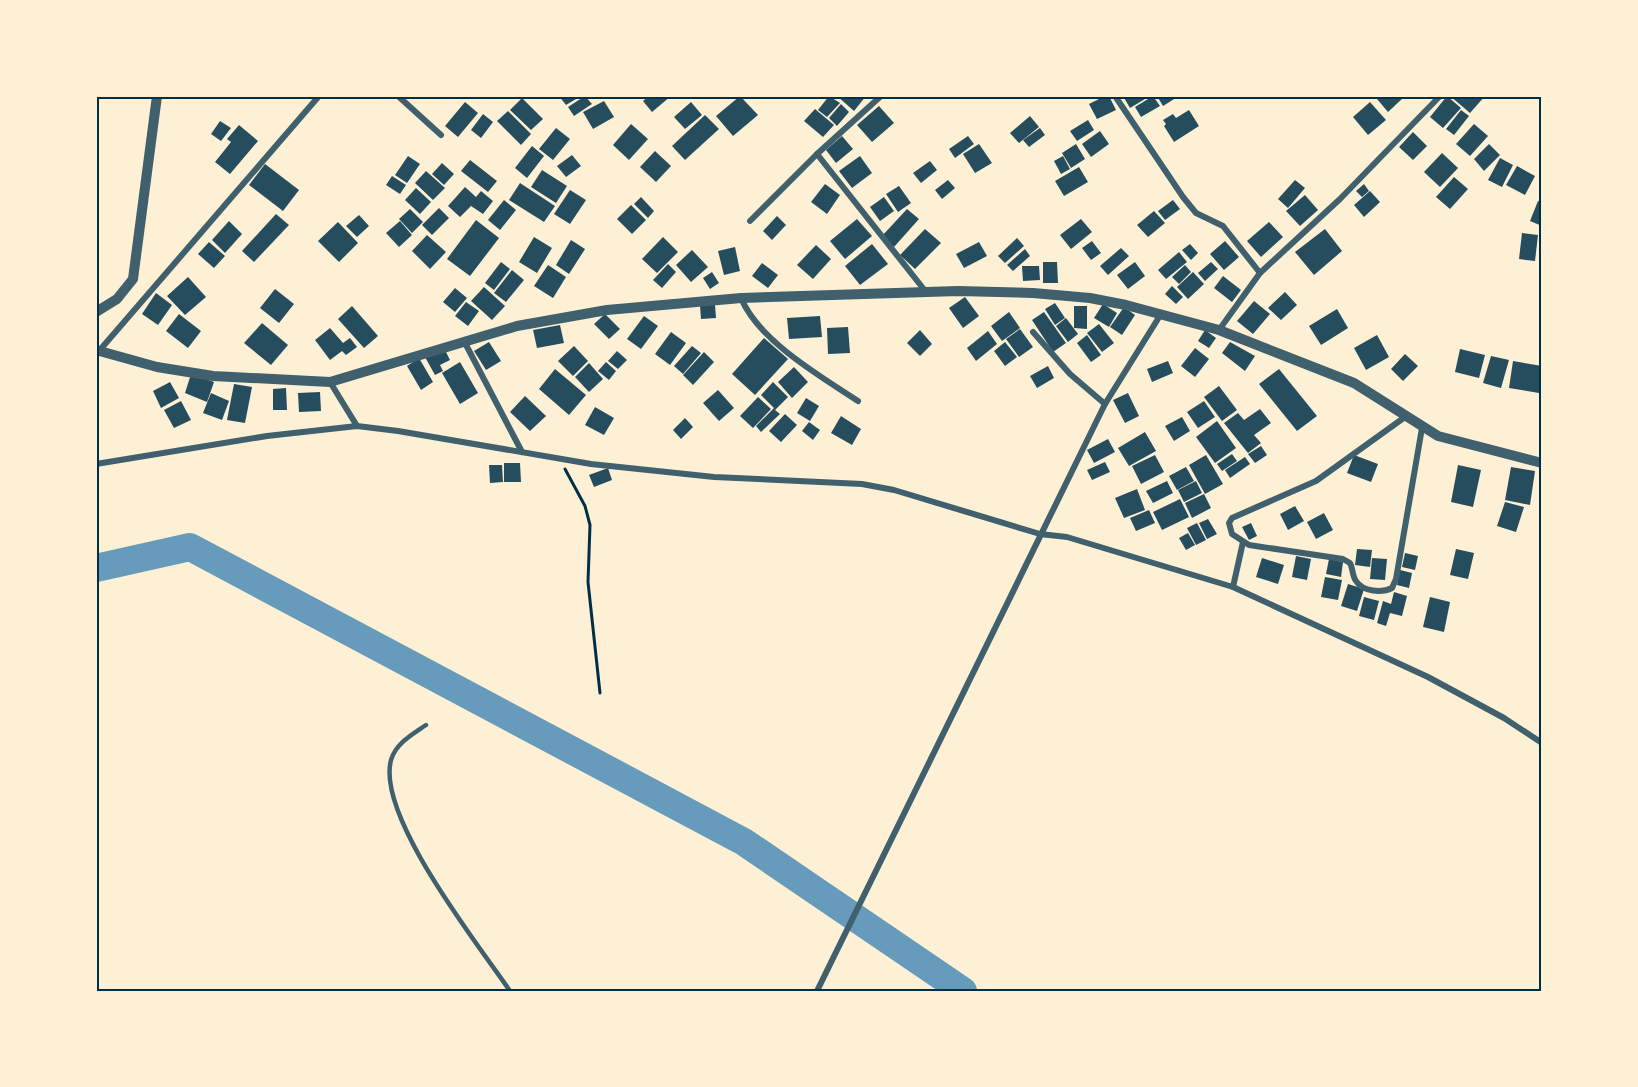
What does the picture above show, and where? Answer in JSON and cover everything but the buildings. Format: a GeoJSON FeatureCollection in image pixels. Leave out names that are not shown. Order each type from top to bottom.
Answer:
{"type":"FeatureCollection","features":[{"type":"Feature","properties":{"kind":"street"},"geometry":{"type":"LineString","coordinates":[[96,312],[117,299],[132,279],[157,96]]}},
{"type":"Feature","properties":{"kind":"street"},"geometry":{"type":"LineString","coordinates":[[319,96],[98,351],[157,367],[213,376],[330,382],[464,340],[517,326],[574,315],[741,298],[926,292],[1033,293],[1090,298],[1219,330],[1306,362],[1354,383],[1383,400],[1422,428],[1453,441],[1542,463]]}},
{"type":"Feature","properties":{"kind":"street"},"geometry":{"type":"LineString","coordinates":[[398,96],[441,135]]}},
{"type":"Feature","properties":{"kind":"street"},"geometry":{"type":"LineString","coordinates":[[750,221],[817,154],[881,96]]}},
{"type":"Feature","properties":{"kind":"street"},"geometry":{"type":"LineString","coordinates":[[1115,96],[1196,213],[1224,226],[1260,273]]}},
{"type":"Feature","properties":{"kind":"street"},"geometry":{"type":"LineString","coordinates":[[1219,330],[1260,273],[1340,199],[1440,96]]}},
{"type":"Feature","properties":{"kind":"street"},"geometry":{"type":"LineString","coordinates":[[817,154],[926,292]]}},
{"type":"Feature","properties":{"kind":"street"},"geometry":{"type":"LineString","coordinates":[[741,298],[746,310],[758,325],[805,366],[858,401]]}},
{"type":"Feature","properties":{"kind":"street"},"geometry":{"type":"LineString","coordinates":[[817,991],[1105,404],[1161,314]]}},
{"type":"Feature","properties":{"kind":"street"},"geometry":{"type":"LineString","coordinates":[[1033,332],[1070,374],[1105,404]]}},
{"type":"Feature","properties":{"kind":"street"},"geometry":{"type":"LineString","coordinates":[[464,340],[522,452]]}},
{"type":"Feature","properties":{"kind":"street"},"geometry":{"type":"LineString","coordinates":[[330,382],[357,426]]}},
{"type":"Feature","properties":{"kind":"street"},"geometry":{"type":"LineString","coordinates":[[1405,417],[1316,481],[1232,518],[1229,523],[1230,530],[1243,542],[1343,559],[1352,566],[1358,584],[1375,591],[1392,588],[1396,579],[1422,428]]}},
{"type":"Feature","properties":{"kind":"street"},"geometry":{"type":"LineString","coordinates":[[96,464],[267,436],[357,426],[398,431],[560,460],[714,477],[862,484],[904,493],[1040,534],[1067,537],[1233,587],[1428,677],[1504,718],[1542,743]]}},
{"type":"Feature","properties":{"kind":"street"},"geometry":{"type":"LineString","coordinates":[[1233,587],[1243,542]]}},
{"type":"Feature","properties":{"kind":"lane"},"geometry":{"type":"LineString","coordinates":[[426,725],[396,749],[391,760],[392,797],[415,847],[447,900],[510,991]]}},
{"type":"Feature","properties":{"kind":"path"},"geometry":{"type":"LineString","coordinates":[[560,460],[585,506],[590,525],[588,582],[600,693]]}},
{"type":"Feature","properties":{"kind":"waterway"},"geometry":{"type":"LineString","coordinates":[[96,568],[190,547],[744,842],[963,991]]}}]}
